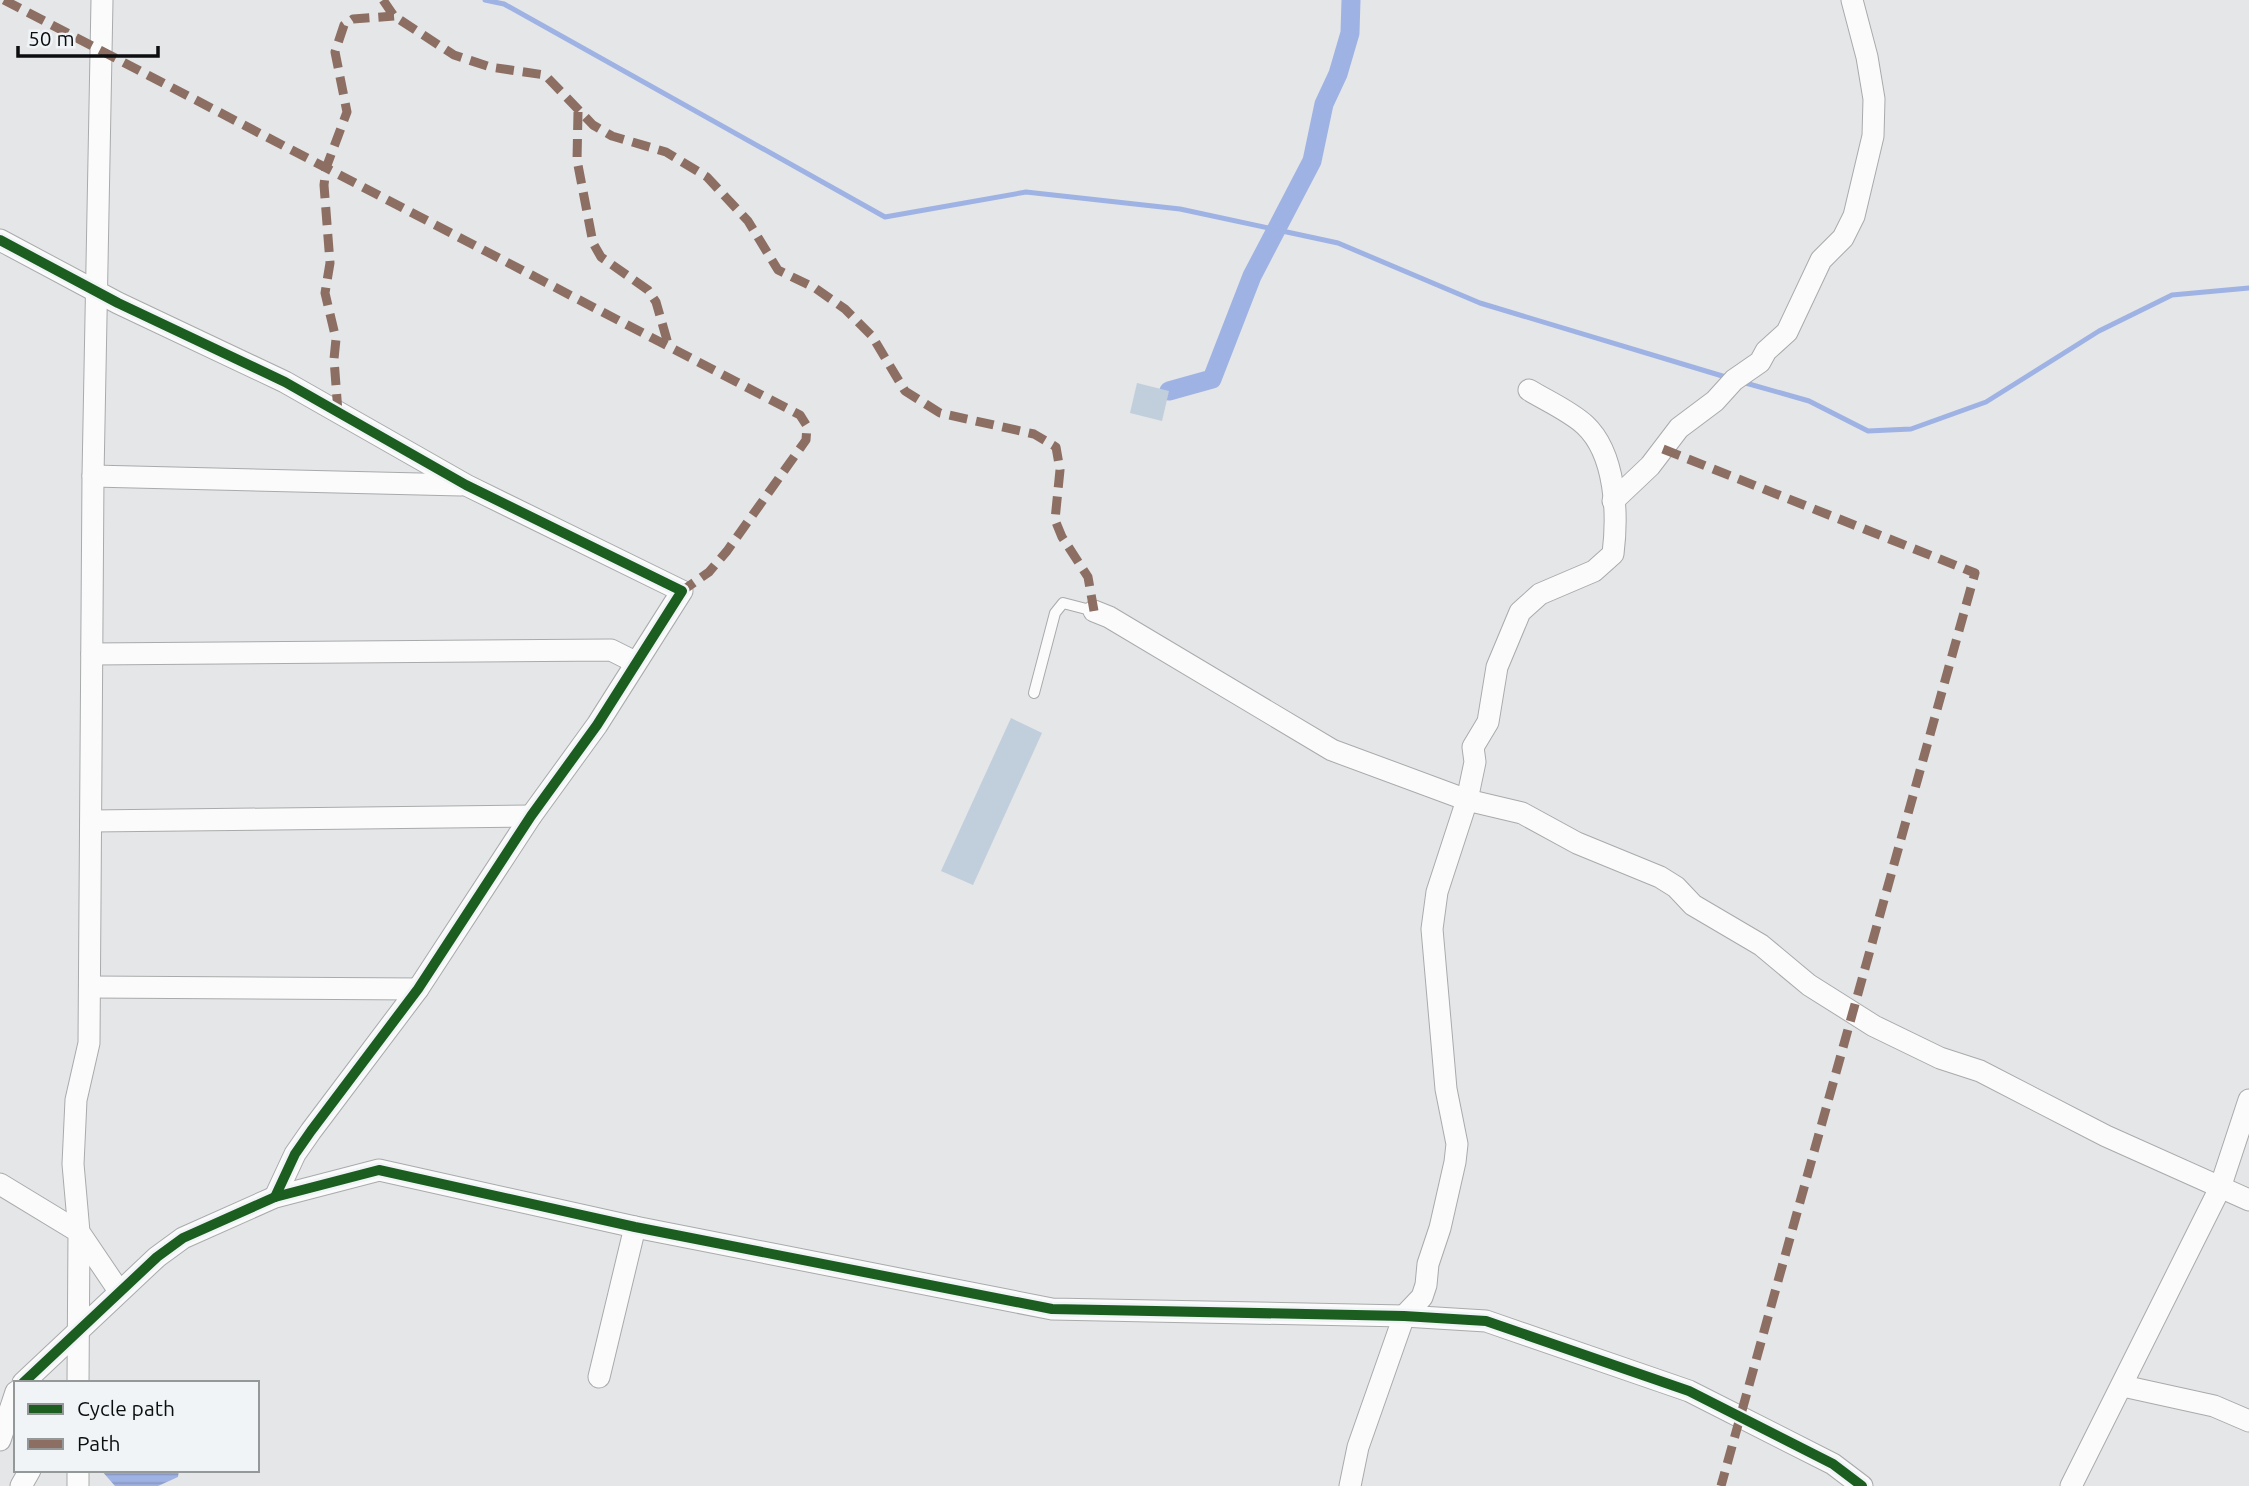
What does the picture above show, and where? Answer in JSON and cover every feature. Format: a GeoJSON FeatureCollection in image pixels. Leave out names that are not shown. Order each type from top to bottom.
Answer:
{"type":"FeatureCollection","features":[{"type":"Feature","properties":{"kind":"street"},"geometry":{"type":"LineString","coordinates":[[78,1381],[79,1233],[74,1151],[76,1100],[89,1043],[93,476],[102,0]]}},
{"type":"Feature","properties":{"kind":"street"},"geometry":{"type":"LineString","coordinates":[[1613,501],[1650,466],[1679,428],[1715,401],[1734,380],[1760,362],[1766,351],[1787,332],[1821,260],[1843,238],[1854,216],[1873,136],[1874,99],[1852,0]]}},
{"type":"Feature","properties":{"kind":"street"},"geometry":{"type":"LineString","coordinates":[[0,240],[97,292],[285,382],[466,485],[682,591],[597,725],[531,816],[418,989],[295,1154],[275,1197]]}},
{"type":"Feature","properties":{"kind":"street"},"geometry":{"type":"LineString","coordinates":[[1350,1486],[1358,1447],[1404,1316],[1422,1297],[1426,1285],[1428,1264],[1440,1228],[1455,1162],[1457,1144],[1446,1089],[1433,929],[1437,892],[1467,800],[1475,762],[1474,747],[1488,722],[1492,689],[1510,632],[1530,602],[1594,571],[1613,554],[1613,501],[1601,446],[1583,423],[1530,390]]}},
{"type":"Feature","properties":{"kind":"street"},"geometry":{"type":"LineString","coordinates":[[93,476],[466,485]]}},
{"type":"Feature","properties":{"kind":"street"},"geometry":{"type":"LineString","coordinates":[[1094,611],[1109,617],[1332,750],[1467,800],[1522,813],[1577,843],[1660,877],[1676,887],[1693,905],[1761,945],[1809,985],[1874,1026],[1940,1058],[1980,1071],[2106,1136],[2249,1200]]}},
{"type":"Feature","properties":{"kind":"street"},"geometry":{"type":"LineString","coordinates":[[92,654],[611,650],[635,662]]}},
{"type":"Feature","properties":{"kind":"street"},"geometry":{"type":"LineString","coordinates":[[91,821],[531,816]]}},
{"type":"Feature","properties":{"kind":"street"},"geometry":{"type":"LineString","coordinates":[[90,987],[418,989]]}},
{"type":"Feature","properties":{"kind":"street"},"geometry":{"type":"LineString","coordinates":[[2071,1486],[2220,1188],[2249,1100]]}},
{"type":"Feature","properties":{"kind":"street"},"geometry":{"type":"LineString","coordinates":[[25,1381],[79,1333],[119,1291],[157,1257],[184,1238],[275,1197],[379,1170],[635,1227],[1052,1309],[1404,1316],[1486,1321],[1689,1391],[1833,1464],[1862,1486]]}},
{"type":"Feature","properties":{"kind":"street"},"geometry":{"type":"LineString","coordinates":[[0,1184],[79,1233],[119,1291]]}},
{"type":"Feature","properties":{"kind":"street"},"geometry":{"type":"LineString","coordinates":[[598,1377],[635,1227]]}},
{"type":"Feature","properties":{"kind":"street"},"geometry":{"type":"LineString","coordinates":[[2123,1385],[2214,1406],[2249,1421]]}},
{"type":"Feature","properties":{"kind":"street"},"geometry":{"type":"LineString","coordinates":[[0,1440],[14,1398]]}},
{"type":"Feature","properties":{"kind":"lane"},"geometry":{"type":"LineString","coordinates":[[1034,693],[1055,612],[1062,603],[1094,611]]}},
{"type":"Feature","properties":{"kind":"water"},"geometry":{"type":"Polygon","coordinates":[[[103,1472],[179,1472],[178,1477],[158,1486],[115,1486],[103,1472]]]}},
{"type":"Feature","properties":{"kind":"building"},"geometry":{"type":"Polygon","coordinates":[[[1137,383],[1169,391],[1162,421],[1130,413],[1137,383]]]}},
{"type":"Feature","properties":{"kind":"building"},"geometry":{"type":"Polygon","coordinates":[[[1011,718],[1042,733],[973,885],[941,871],[1011,718]]]}},
{"type":"Feature","properties":{"kind":"waterway"},"geometry":{"type":"LineString","coordinates":[[485,0],[504,4],[885,217],[1026,192],[1180,209],[1338,243],[1480,303],[1729,378]]}},
{"type":"Feature","properties":{"kind":"waterway"},"geometry":{"type":"LineString","coordinates":[[1169,391],[1212,379],[1252,276],[1312,161],[1324,104],[1338,74],[1350,33],[1351,0]]}},
{"type":"Feature","properties":{"kind":"waterway"},"geometry":{"type":"LineString","coordinates":[[1742,382],[1809,401],[1868,431],[1911,429],[1986,402],[2099,331],[2172,295],[2249,288]]}},
{"type":"Feature","properties":{"kind":"marked path"},"geometry":{"type":"LineString","coordinates":[[4,0],[800,415],[807,426],[806,440],[727,551],[709,572],[682,591]]}},
{"type":"Feature","properties":{"kind":"marked path"},"geometry":{"type":"LineString","coordinates":[[383,0],[394,16],[454,55],[490,67],[545,75],[593,125],[612,136],[666,152],[707,177],[748,221],[778,270],[815,288],[845,309],[872,336],[905,391],[940,413],[1034,434],[1056,447],[1060,470],[1055,520],[1062,537],[1088,577],[1094,611]]}},
{"type":"Feature","properties":{"kind":"marked path"},"geometry":{"type":"LineString","coordinates":[[338,412],[334,359],[336,339],[325,293],[330,263],[324,185],[326,168],[347,112],[335,52],[344,25],[353,19],[394,16]]}},
{"type":"Feature","properties":{"kind":"marked path"},"geometry":{"type":"LineString","coordinates":[[578,112],[577,160],[593,243],[601,257],[648,290],[656,302],[669,347]]}},
{"type":"Feature","properties":{"kind":"marked path"},"geometry":{"type":"LineString","coordinates":[[1663,449],[1975,573],[1721,1486]]}},
{"type":"Feature","properties":{"kind":"cycle path"},"geometry":{"type":"LineString","coordinates":[[0,240],[118,303],[285,382],[466,485],[682,591],[597,725],[531,816],[418,989],[295,1154],[275,1197]]}},
{"type":"Feature","properties":{"kind":"cycle path"},"geometry":{"type":"LineString","coordinates":[[25,1381],[157,1257],[183,1238],[275,1197],[379,1170],[635,1227],[1052,1309],[1404,1316],[1486,1321],[1689,1391],[1833,1464],[1862,1486]]}}]}
